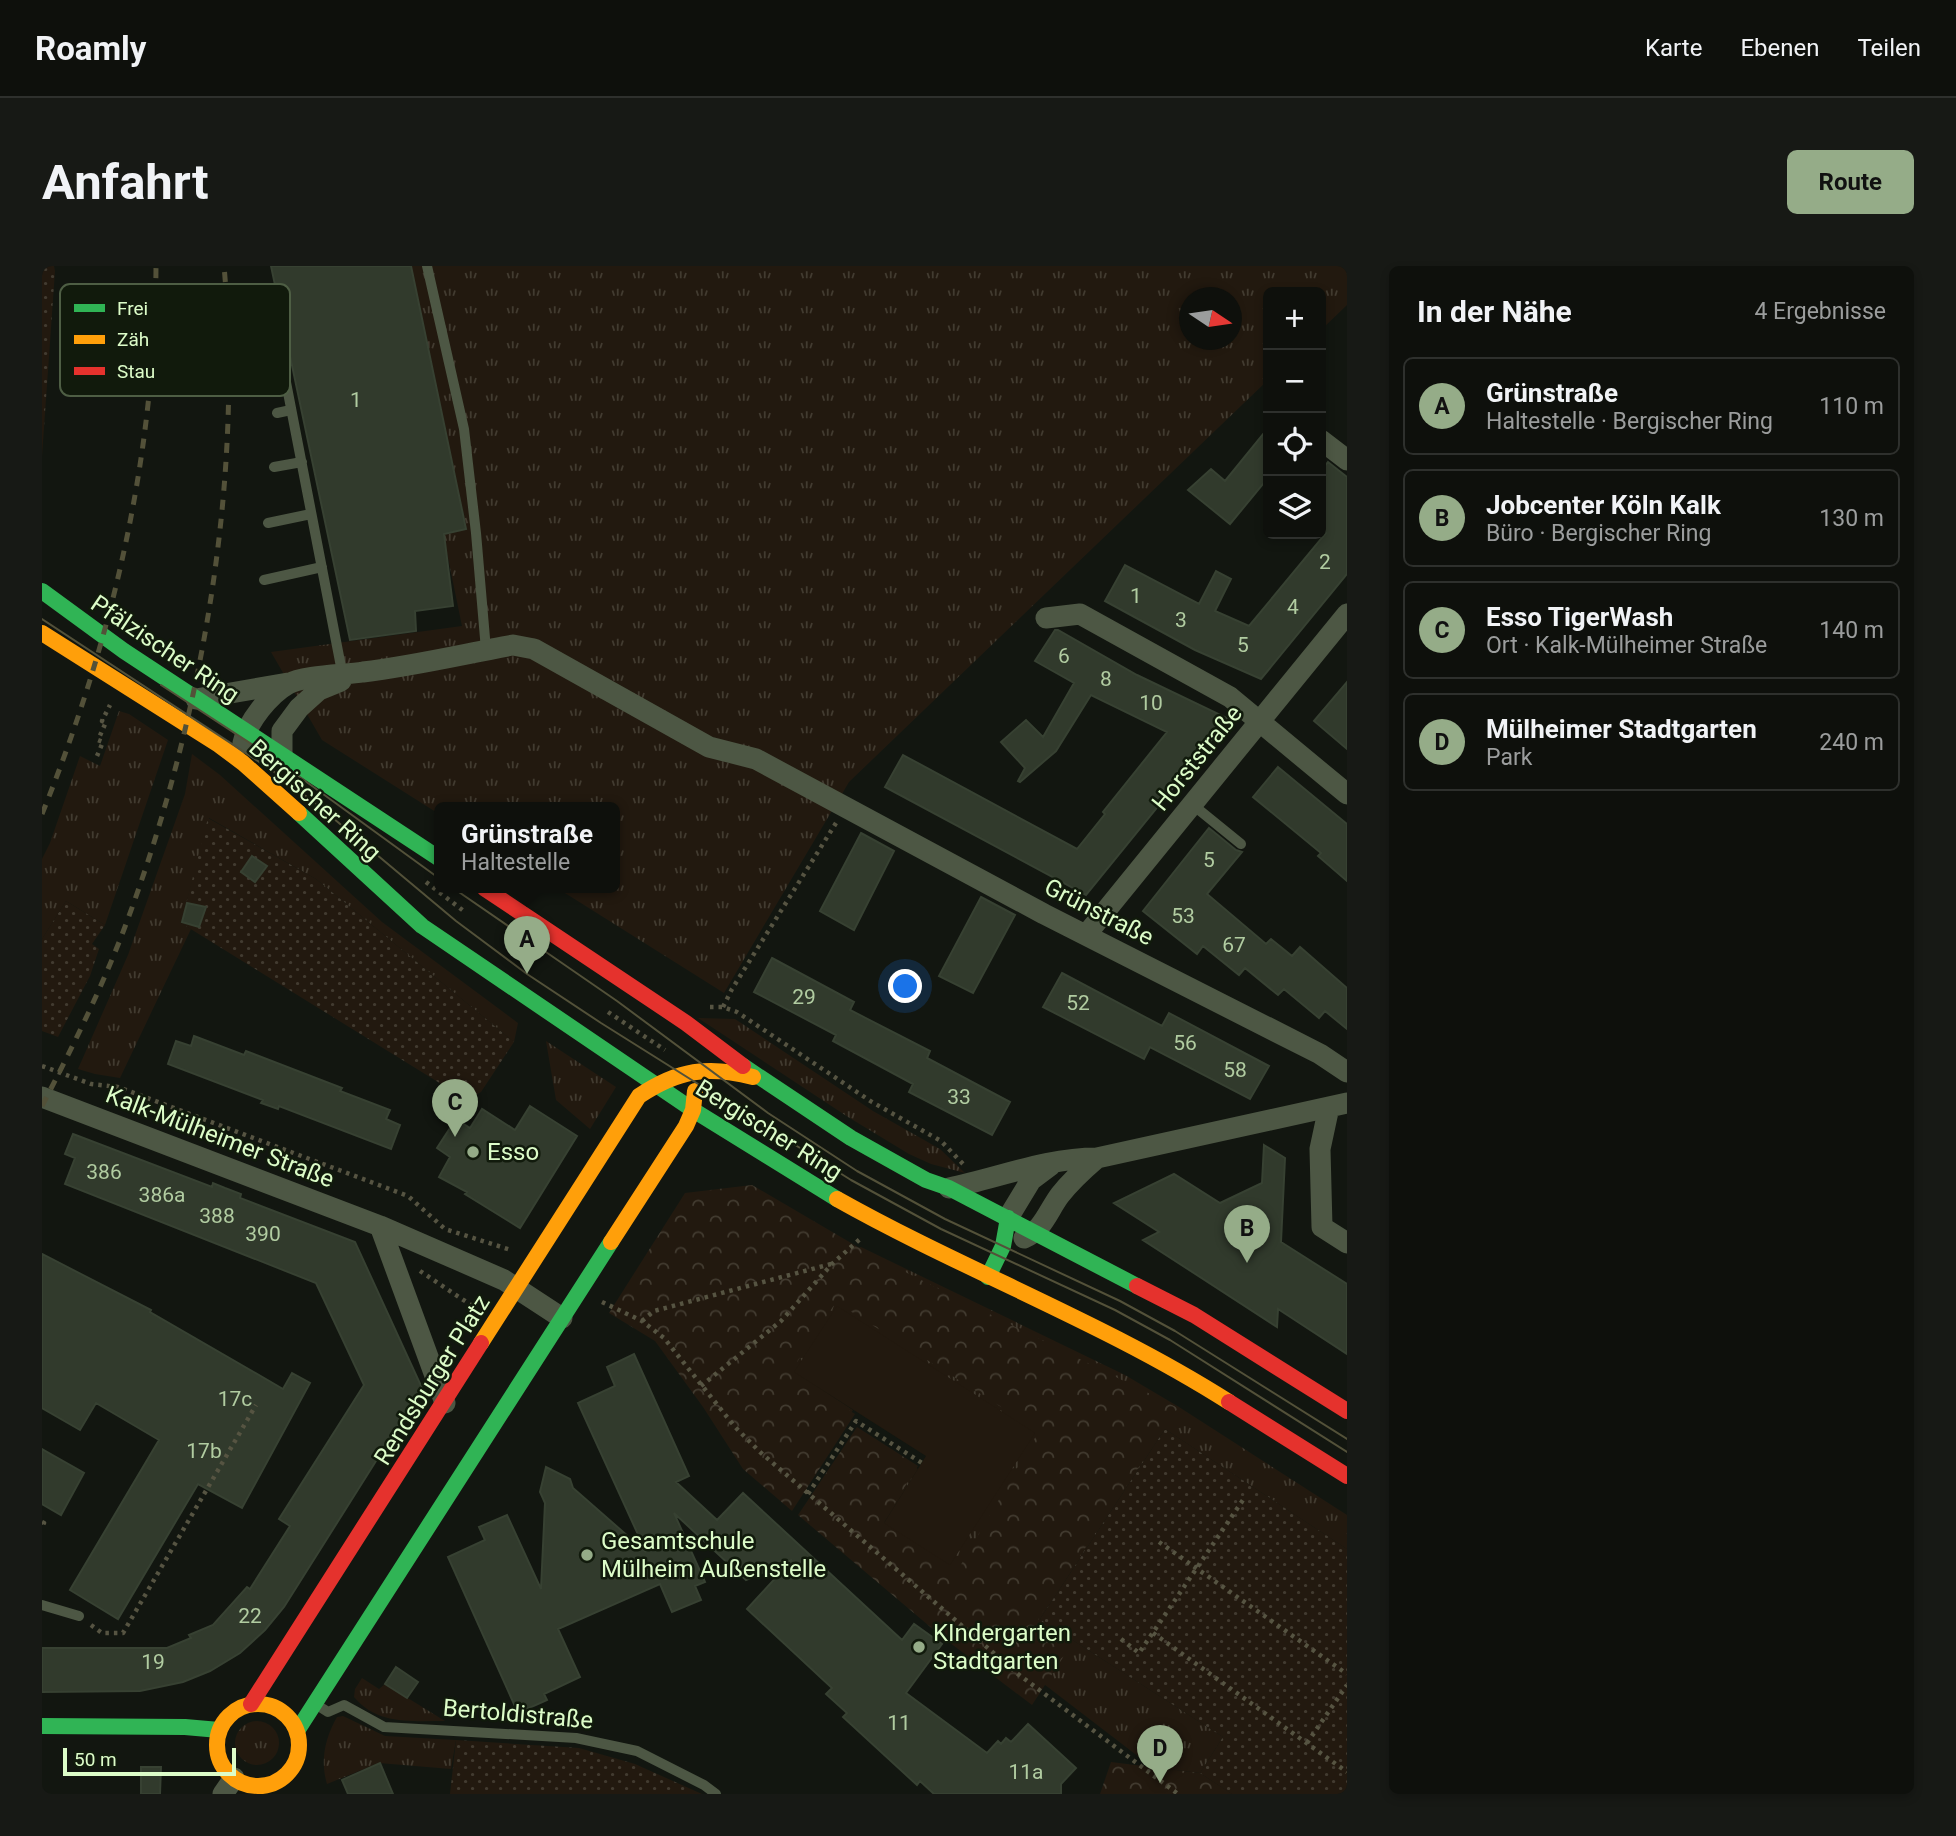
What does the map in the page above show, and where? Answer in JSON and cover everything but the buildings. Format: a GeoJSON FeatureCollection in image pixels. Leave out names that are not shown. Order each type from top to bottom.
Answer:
{"type":"FeatureCollection","features":[{"type":"Feature","properties":{"kind":"main road","name":"Pfälzischer Ring"},"geometry":{"type":"LineString","coordinates":[[42,591],[124,651],[273,749]]}},
{"type":"Feature","properties":{"kind":"main road","name":"Pfälzischer Ring"},"geometry":{"type":"LineString","coordinates":[[42,633],[219,745]]}},
{"type":"Feature","properties":{"kind":"main road","name":"Bergischer Ring"},"geometry":{"type":"LineString","coordinates":[[219,745],[243,763],[422,926],[693,1110],[838,1200],[928,1248],[1111,1335],[1203,1385],[1347,1476]]}},
{"type":"Feature","properties":{"kind":"main road","name":"Bergischer Ring"},"geometry":{"type":"LineString","coordinates":[[273,749],[434,856]]}},
{"type":"Feature","properties":{"kind":"main road","name":"Bergischer Ring"},"geometry":{"type":"LineString","coordinates":[[491,893],[686,1023],[760,1079],[851,1139],[926,1180],[949,1188],[1194,1315],[1347,1411]]}},
{"type":"Feature","properties":{"kind":"main road"},"geometry":{"type":"LineString","coordinates":[[297,1731],[686,1126],[693,1110],[696,1061],[686,1023]]}},
{"type":"Feature","properties":{"kind":"main road"},"geometry":{"type":"LineString","coordinates":[[655,1085],[696,1061],[760,1079]]}},
{"type":"Feature","properties":{"kind":"main road","name":"Rendsburger Platz"},"geometry":{"type":"LineString","coordinates":[[251,1704],[639,1096],[655,1085]]}},
{"type":"Feature","properties":{"kind":"main road"},"geometry":{"type":"LineString","coordinates":[[988,1277],[1003,1246],[1008,1218]]}},
{"type":"Feature","properties":{"kind":"main road"},"geometry":{"type":"LineString","coordinates":[[251,1704],[267,1704],[280,1709],[290,1718],[297,1731],[299,1750],[292,1768],[285,1776],[263,1786],[229,1786],[218,1751],[219,1730],[225,1720],[237,1710],[251,1704]]}},
{"type":"Feature","properties":{"kind":"main road"},"geometry":{"type":"LineString","coordinates":[[42,1726],[185,1727],[219,1730]]}},
{"type":"Feature","properties":{"kind":"main road"},"geometry":{"type":"LineString","coordinates":[[285,1776],[296,1794]]}},
{"type":"Feature","properties":{"kind":"street"},"geometry":{"type":"LineString","coordinates":[[1326,444],[1347,460]]}},
{"type":"Feature","properties":{"kind":"street"},"geometry":{"type":"LineString","coordinates":[[1046,618],[1080,614],[1230,697],[1347,794]]}},
{"type":"Feature","properties":{"kind":"street","name":"Horststraße"},"geometry":{"type":"LineString","coordinates":[[1086,935],[1347,614]]}},
{"type":"Feature","properties":{"kind":"street","name":"Grünstraße"},"geometry":{"type":"LineString","coordinates":[[196,699],[513,645],[534,649],[709,747],[757,760],[1086,935],[1320,1054],[1347,1072]]}},
{"type":"Feature","properties":{"kind":"street","name":"Grünstraße"},"geometry":{"type":"LineString","coordinates":[[273,749],[299,708],[318,690],[349,675]]}},
{"type":"Feature","properties":{"kind":"street"},"geometry":{"type":"LineString","coordinates":[[243,763],[242,750],[246,731],[274,696],[290,683]]}},
{"type":"Feature","properties":{"kind":"street","name":"Kalk-Mülheimer Straße"},"geometry":{"type":"LineString","coordinates":[[42,1097],[380,1226],[504,1280],[562,1318]]}},
{"type":"Feature","properties":{"kind":"street"},"geometry":{"type":"LineString","coordinates":[[949,1188],[1074,1158],[1097,1158],[1338,1105]]}},
{"type":"Feature","properties":{"kind":"street"},"geometry":{"type":"LineString","coordinates":[[1338,1105],[1320,1149],[1322,1227],[1347,1243]]}},
{"type":"Feature","properties":{"kind":"street"},"geometry":{"type":"LineString","coordinates":[[1003,1246],[1037,1233],[1076,1175],[1097,1158]]}},
{"type":"Feature","properties":{"kind":"street"},"geometry":{"type":"LineString","coordinates":[[1008,1218],[1031,1180],[1056,1162]]}},
{"type":"Feature","properties":{"kind":"street"},"geometry":{"type":"LineString","coordinates":[[380,1226],[445,1403]]}},
{"type":"Feature","properties":{"kind":"lane"},"geometry":{"type":"LineString","coordinates":[[427,266],[464,429],[477,533],[486,650]]}},
{"type":"Feature","properties":{"kind":"lane"},"geometry":{"type":"LineString","coordinates":[[288,396],[321,567],[349,675]]}},
{"type":"Feature","properties":{"kind":"lane"},"geometry":{"type":"LineString","coordinates":[[277,413],[291,410]]}},
{"type":"Feature","properties":{"kind":"lane"},"geometry":{"type":"LineString","coordinates":[[274,467],[302,462]]}},
{"type":"Feature","properties":{"kind":"lane"},"geometry":{"type":"LineString","coordinates":[[268,523],[311,514]]}},
{"type":"Feature","properties":{"kind":"lane"},"geometry":{"type":"LineString","coordinates":[[264,580],[321,567]]}},
{"type":"Feature","properties":{"kind":"lane"},"geometry":{"type":"LineString","coordinates":[[1193,804],[1241,844]]}},
{"type":"Feature","properties":{"kind":"lane"},"geometry":{"type":"LineString","coordinates":[[42,1605],[79,1616]]}},
{"type":"Feature","properties":{"kind":"lane","name":"Bertoldistraße"},"geometry":{"type":"LineString","coordinates":[[314,1702],[328,1712],[344,1705],[384,1727],[576,1738],[637,1751],[704,1784],[716,1794]]}},
{"type":"Feature","properties":{"kind":"path"},"geometry":{"type":"LineString","coordinates":[[97,756],[103,742],[98,740],[106,722],[102,721],[115,695]]}},
{"type":"Feature","properties":{"kind":"path"},"geometry":{"type":"LineString","coordinates":[[723,1007],[846,807]]}},
{"type":"Feature","properties":{"kind":"path"},"geometry":{"type":"LineString","coordinates":[[418,877],[434,889]]}},
{"type":"Feature","properties":{"kind":"path"},"geometry":{"type":"LineString","coordinates":[[439,893],[465,912]]}},
{"type":"Feature","properties":{"kind":"path"},"geometry":{"type":"LineString","coordinates":[[608,1012],[665,1050]]}},
{"type":"Feature","properties":{"kind":"path"},"geometry":{"type":"LineString","coordinates":[[641,1075],[686,1023]]}},
{"type":"Feature","properties":{"kind":"path"},"geometry":{"type":"LineString","coordinates":[[42,1066],[91,1084],[118,1087],[408,1196],[445,1229],[522,1253]]}},
{"type":"Feature","properties":{"kind":"path"},"geometry":{"type":"LineString","coordinates":[[701,1386],[781,1321],[832,1264],[860,1238]]}},
{"type":"Feature","properties":{"kind":"path"},"geometry":{"type":"LineString","coordinates":[[642,1321],[654,1311],[832,1264]]}},
{"type":"Feature","properties":{"kind":"path"},"geometry":{"type":"LineString","coordinates":[[581,1288],[611,1308],[642,1321],[664,1338],[735,1427],[808,1494],[1018,1674],[1178,1794]]}},
{"type":"Feature","properties":{"kind":"path"},"geometry":{"type":"LineString","coordinates":[[79,1616],[103,1633],[123,1633],[256,1405]]}},
{"type":"Feature","properties":{"kind":"path"},"geometry":{"type":"LineString","coordinates":[[808,1494],[856,1421],[922,1462]]}},
{"type":"Feature","properties":{"kind":"path"},"geometry":{"type":"LineString","coordinates":[[1121,1639],[1139,1653],[1245,1497]]}},
{"type":"Feature","properties":{"kind":"path"},"geometry":{"type":"LineString","coordinates":[[1159,1542],[1347,1674]]}},
{"type":"Feature","properties":{"kind":"path"},"geometry":{"type":"LineString","coordinates":[[1153,1633],[1347,1772]]}},
{"type":"Feature","properties":{"kind":"path"},"geometry":{"type":"LineString","coordinates":[[1307,1743],[1347,1685]]}},
{"type":"Feature","properties":{"kind":"green space"},"geometry":{"type":"Polygon","coordinates":[[[42,266],[54,266],[55,271],[42,456],[42,266]]]}},
{"type":"Feature","properties":{"kind":"green space"},"geometry":{"type":"Polygon","coordinates":[[[388,266],[1347,266],[1347,305],[1326,325],[1326,287],[1263,287],[1263,385],[849,782],[724,993],[565,893],[620,893],[620,802],[434,802],[434,811],[322,740],[271,652],[462,626],[388,266]]]}},
{"type":"Feature","properties":{"kind":"green space"},"geometry":{"type":"Polygon","coordinates":[[[119,711],[129,714],[168,740],[105,925],[66,901],[42,939],[42,859],[80,756],[100,766],[119,711]]]}},
{"type":"Feature","properties":{"kind":"green space"},"geometry":{"type":"Polygon","coordinates":[[[192,754],[220,775],[382,922],[518,1023],[514,1042],[316,879],[209,818],[181,923],[191,929],[120,1078],[78,1069],[128,955],[185,794],[192,754]]]}},
{"type":"Feature","properties":{"kind":"green space"},"geometry":{"type":"Polygon","coordinates":[[[208,818],[316,879],[514,1042],[481,1092],[467,1100],[181,923],[208,818]]]}},
{"type":"Feature","properties":{"kind":"green space"},"geometry":{"type":"Polygon","coordinates":[[[66,901],[105,925],[92,944],[99,949],[90,976],[58,1037],[42,1031],[42,939],[66,901]]]}},
{"type":"Feature","properties":{"kind":"green space"},"geometry":{"type":"Polygon","coordinates":[[[698,1018],[735,1019],[873,1111],[940,1149],[965,1173],[931,1164],[909,1154],[698,1018]]]}},
{"type":"Feature","properties":{"kind":"green space"},"geometry":{"type":"Polygon","coordinates":[[[546,1041],[616,1087],[590,1129],[556,1100],[546,1041]]]}},
{"type":"Feature","properties":{"kind":"green space"},"geometry":{"type":"Polygon","coordinates":[[[752,1185],[875,1257],[1178,1408],[1038,1619],[1073,1642],[1032,1705],[941,1636],[798,1515],[857,1427],[918,1466],[882,1523],[956,1573],[1039,1431],[836,1302],[790,1373],[855,1414],[792,1511],[743,1469],[703,1407],[655,1341],[609,1313],[685,1193],[752,1185]]]}},
{"type":"Feature","properties":{"kind":"green space"},"geometry":{"type":"Polygon","coordinates":[[[861,1247],[1125,1375],[1347,1515],[1347,1549],[1165,1429],[1040,1619],[1223,1737],[1200,1773],[1152,1767],[1023,1668],[820,1493],[859,1432],[918,1469],[884,1523],[1035,1433],[795,1372],[853,1410],[806,1481],[714,1383],[851,1250],[861,1247]]]}},
{"type":"Feature","properties":{"kind":"green space"},"geometry":{"type":"Polygon","coordinates":[[[837,1306],[1035,1433],[950,1565],[884,1523],[926,1456],[794,1372],[837,1306]]]}},
{"type":"Feature","properties":{"kind":"green space"},"geometry":{"type":"Polygon","coordinates":[[[1165,1429],[1347,1549],[1347,1794],[1232,1794],[1200,1773],[1223,1737],[1040,1619],[1165,1429]]]}},
{"type":"Feature","properties":{"kind":"green space"},"geometry":{"type":"Polygon","coordinates":[[[362,1678],[379,1689],[385,1684],[445,1721],[396,1720],[373,1713],[354,1697],[355,1689],[362,1678]]]}},
{"type":"Feature","properties":{"kind":"green space"},"geometry":{"type":"Polygon","coordinates":[[[343,1716],[385,1736],[456,1740],[451,1769],[379,1763],[327,1784],[324,1758],[327,1741],[337,1717],[343,1716]]]}},
{"type":"Feature","properties":{"kind":"green space"},"geometry":{"type":"Polygon","coordinates":[[[257,1721],[272,1728],[279,1743],[272,1758],[257,1765],[242,1758],[235,1743],[242,1728],[257,1721]]]}},
{"type":"Feature","properties":{"kind":"green space"},"geometry":{"type":"Polygon","coordinates":[[[456,1740],[579,1748],[635,1764],[702,1794],[450,1794],[456,1740]]]}},
{"type":"Feature","properties":{"kind":"green space"},"geometry":{"type":"Polygon","coordinates":[[[1111,1762],[1200,1773],[1232,1794],[1100,1794],[1111,1762]]]}},
{"type":"Feature","properties":{"kind":"tram line"},"geometry":{"type":"LineString","coordinates":[[42,619],[273,771],[456,921],[527,974],[601,1023],[851,1180],[941,1229],[1115,1310],[1170,1340],[1347,1452]]}},
{"type":"Feature","properties":{"kind":"tram line"},"geometry":{"type":"LineString","coordinates":[[161,685],[279,762],[434,875]]}},
{"type":"Feature","properties":{"kind":"tram line"},"geometry":{"type":"LineString","coordinates":[[460,893],[617,1001],[768,1113],[857,1171],[945,1219],[1120,1301],[1175,1331],[1347,1439]]}},
{"type":"Feature","properties":{"kind":"railway"},"geometry":{"type":"LineString","coordinates":[[155,284],[156,266]]}},
{"type":"Feature","properties":{"kind":"railway"},"geometry":{"type":"LineString","coordinates":[[224,266],[225,284]]}},
{"type":"Feature","properties":{"kind":"railway"},"geometry":{"type":"LineString","coordinates":[[42,814],[90,681],[109,614],[138,476],[149,396]]}},
{"type":"Feature","properties":{"kind":"railway"},"geometry":{"type":"LineString","coordinates":[[42,1106],[85,1020],[123,932],[174,773],[194,690],[210,605],[221,519],[228,396]]}},
{"type":"Feature","properties":{"kind":"traffic: fast"},"geometry":{"type":"LineString","coordinates":[[42,591],[124,651],[434,855]]}},
{"type":"Feature","properties":{"kind":"traffic: fast"},"geometry":{"type":"LineString","coordinates":[[299,813],[422,926],[693,1110],[837,1199]]}},
{"type":"Feature","properties":{"kind":"traffic: fast"},"geometry":{"type":"LineString","coordinates":[[743,1066],[851,1138],[926,1180],[949,1188],[1137,1286]]}},
{"type":"Feature","properties":{"kind":"traffic: fast"},"geometry":{"type":"LineString","coordinates":[[988,1277],[1003,1246],[1008,1218]]}},
{"type":"Feature","properties":{"kind":"traffic: fast"},"geometry":{"type":"LineString","coordinates":[[297,1731],[611,1242]]}},
{"type":"Feature","properties":{"kind":"traffic: fast"},"geometry":{"type":"LineString","coordinates":[[42,1726],[185,1727],[219,1730]]}},
{"type":"Feature","properties":{"kind":"traffic: slow"},"geometry":{"type":"LineString","coordinates":[[42,633],[219,745],[299,813]]}},
{"type":"Feature","properties":{"kind":"traffic: slow"},"geometry":{"type":"LineString","coordinates":[[481,1343],[639,1096],[667,1080],[694,1072],[722,1071],[753,1077]]}},
{"type":"Feature","properties":{"kind":"traffic: slow"},"geometry":{"type":"LineString","coordinates":[[611,1242],[686,1126],[693,1110],[695,1091]]}},
{"type":"Feature","properties":{"kind":"traffic: slow"},"geometry":{"type":"LineString","coordinates":[[837,1199],[1133,1347],[1229,1402]]}},
{"type":"Feature","properties":{"kind":"traffic: slow"},"geometry":{"type":"LineString","coordinates":[[258,1704],[274,1707],[287,1716],[296,1729],[299,1745],[296,1761],[287,1774],[274,1783],[258,1786],[242,1783],[229,1774],[220,1761],[217,1745],[220,1729],[229,1716],[242,1707],[258,1704]]}},
{"type":"Feature","properties":{"kind":"traffic: jam"},"geometry":{"type":"LineString","coordinates":[[491,893],[686,1023],[743,1066]]}},
{"type":"Feature","properties":{"kind":"traffic: jam"},"geometry":{"type":"LineString","coordinates":[[1137,1286],[1194,1315],[1347,1411]]}},
{"type":"Feature","properties":{"kind":"traffic: jam"},"geometry":{"type":"LineString","coordinates":[[251,1704],[481,1343]]}},
{"type":"Feature","properties":{"kind":"traffic: jam"},"geometry":{"type":"LineString","coordinates":[[1229,1402],[1347,1476]]}},
{"type":"Feature","properties":{"kind":"place","name":"Grünstraße"},"geometry":{"type":"Point","coordinates":[527,974]}},
{"type":"Feature","properties":{"kind":"place","name":"Esso TigerWash"},"geometry":{"type":"Point","coordinates":[455,1137]}},
{"type":"Feature","properties":{"kind":"place","name":"Esso"},"geometry":{"type":"Point","coordinates":[473,1152]}},
{"type":"Feature","properties":{"kind":"place","name":"Jobcenter Köln Kalk"},"geometry":{"type":"Point","coordinates":[1247,1263]}},
{"type":"Feature","properties":{"kind":"place","name":"Gesamtschule Mülheim Außenstelle"},"geometry":{"type":"Point","coordinates":[587,1555]}},
{"type":"Feature","properties":{"kind":"place","name":"KIndergarten Stadtgarten"},"geometry":{"type":"Point","coordinates":[919,1647]}},
{"type":"Feature","properties":{"kind":"place","name":"Mülheimer Stadtgarten"},"geometry":{"type":"Point","coordinates":[1160,1783]}}]}
